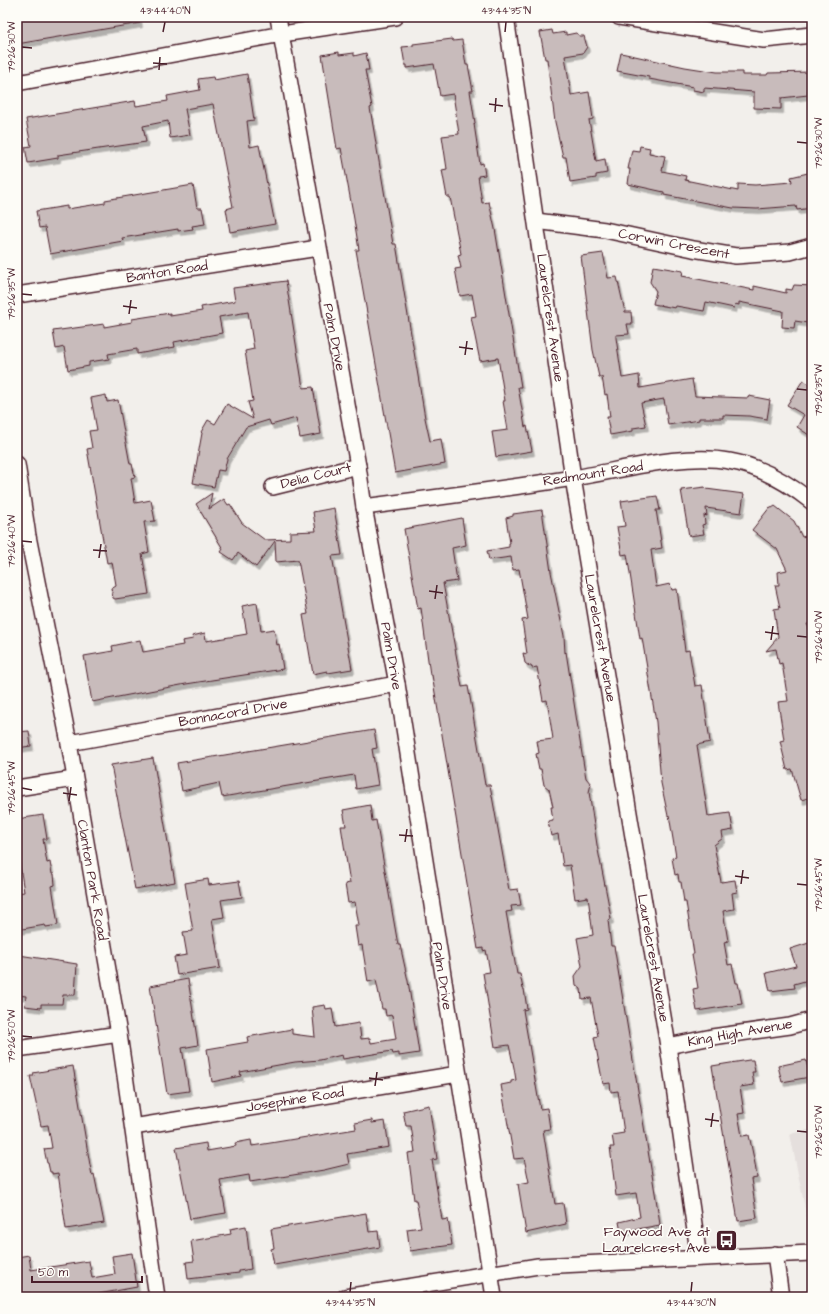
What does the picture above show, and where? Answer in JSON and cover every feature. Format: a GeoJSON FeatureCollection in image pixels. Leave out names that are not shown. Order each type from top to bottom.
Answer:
{"type":"FeatureCollection","features":[{"type":"Feature","properties":{"kind":"street","name":"Palm Drive"},"geometry":{"type":"LineString","coordinates":[[278,17],[364,507],[397,684],[489,1274],[494,1297]]}},
{"type":"Feature","properties":{"kind":"street"},"geometry":{"type":"LineString","coordinates":[[17,83],[282,34],[395,17]]}},
{"type":"Feature","properties":{"kind":"street","name":"Laurelcrest Avenue"},"geometry":{"type":"LineString","coordinates":[[506,17],[573,478],[668,1046],[699,1258]]}},
{"type":"Feature","properties":{"kind":"street"},"geometry":{"type":"LineString","coordinates":[[619,17],[764,40],[812,35]]}},
{"type":"Feature","properties":{"kind":"street","name":"Corwin Crescent"},"geometry":{"type":"LineString","coordinates":[[536,221],[605,230],[693,249],[736,256],[790,252],[812,246]]}},
{"type":"Feature","properties":{"kind":"street","name":"Banton Road"},"geometry":{"type":"LineString","coordinates":[[17,295],[318,248]]}},
{"type":"Feature","properties":{"kind":"street","name":"Redmount Road"},"geometry":{"type":"LineString","coordinates":[[364,507],[573,478],[672,461],[700,459],[729,460],[774,476],[794,488],[812,502]]}},
{"type":"Feature","properties":{"kind":"street","name":"Clanton Park Road"},"geometry":{"type":"LineString","coordinates":[[17,464],[22,537],[69,743],[119,1034],[157,1297]]}},
{"type":"Feature","properties":{"kind":"street","name":"Delia Court"},"geometry":{"type":"LineString","coordinates":[[274,487],[358,466]]}},
{"type":"Feature","properties":{"kind":"street","name":"Bonnacord Drive"},"geometry":{"type":"LineString","coordinates":[[69,743],[397,684]]}},
{"type":"Feature","properties":{"kind":"street"},"geometry":{"type":"LineString","coordinates":[[17,788],[74,779]]}},
{"type":"Feature","properties":{"kind":"street","name":"King High Avenue"},"geometry":{"type":"LineString","coordinates":[[668,1046],[712,1037],[790,1026],[812,1020]]}},
{"type":"Feature","properties":{"kind":"street"},"geometry":{"type":"LineString","coordinates":[[17,1049],[119,1034]]}},
{"type":"Feature","properties":{"kind":"street","name":"Josephine Road"},"geometry":{"type":"LineString","coordinates":[[133,1127],[458,1074]]}},
{"type":"Feature","properties":{"kind":"street"},"geometry":{"type":"LineString","coordinates":[[345,1297],[538,1266],[812,1253]]}},
{"type":"Feature","properties":{"kind":"street"},"geometry":{"type":"LineString","coordinates":[[775,1254],[781,1297]]}},
{"type":"Feature","properties":{"kind":"shaded area"},"geometry":{"type":"Polygon","coordinates":[[[812,1129],[812,1228],[809,1228],[790,1134],[812,1129]]]}},
{"type":"Feature","properties":{"kind":"building"},"geometry":{"type":"Polygon","coordinates":[[[17,17],[139,17],[140,23],[17,44],[17,17]]]}},
{"type":"Feature","properties":{"kind":"building"},"geometry":{"type":"Polygon","coordinates":[[[552,30],[553,34],[566,32],[566,35],[576,33],[580,36],[584,36],[587,47],[583,53],[565,56],[571,95],[589,92],[593,119],[589,120],[596,161],[605,159],[607,173],[596,175],[596,178],[570,182],[566,157],[563,157],[555,122],[547,59],[545,59],[540,32],[552,30]]]}},
{"type":"Feature","properties":{"kind":"building"},"geometry":{"type":"Polygon","coordinates":[[[452,39],[453,41],[462,40],[466,65],[468,65],[473,91],[470,91],[480,164],[483,163],[485,175],[478,176],[482,203],[489,202],[495,229],[521,387],[518,387],[525,427],[527,426],[532,451],[496,457],[492,432],[508,430],[498,358],[480,361],[471,317],[476,316],[472,294],[460,296],[455,269],[461,268],[458,255],[461,254],[450,197],[447,197],[442,170],[447,169],[442,136],[459,134],[453,94],[440,96],[434,64],[407,68],[407,65],[405,65],[402,47],[413,46],[413,44],[452,39]]]}},
{"type":"Feature","properties":{"kind":"building"},"geometry":{"type":"Polygon","coordinates":[[[339,52],[339,55],[354,53],[354,56],[366,53],[369,70],[365,70],[372,107],[370,108],[393,244],[396,244],[425,418],[430,441],[441,439],[445,464],[395,473],[356,250],[359,250],[353,213],[341,148],[337,149],[322,55],[339,52]]]}},
{"type":"Feature","properties":{"kind":"building"},"geometry":{"type":"Polygon","coordinates":[[[621,53],[685,67],[717,72],[742,72],[742,75],[812,72],[812,90],[808,90],[808,95],[781,98],[781,109],[754,108],[754,92],[704,88],[704,92],[693,90],[693,87],[649,79],[649,77],[617,71],[621,53]]]}},
{"type":"Feature","properties":{"kind":"building"},"geometry":{"type":"Polygon","coordinates":[[[247,74],[254,120],[247,121],[250,147],[259,145],[275,224],[230,232],[226,209],[233,207],[213,104],[185,109],[190,135],[170,138],[168,121],[143,126],[146,142],[58,155],[58,158],[28,163],[25,147],[31,146],[26,119],[135,101],[136,106],[168,101],[167,96],[200,90],[198,79],[213,77],[214,80],[247,74]]]}},
{"type":"Feature","properties":{"kind":"building"},"geometry":{"type":"Polygon","coordinates":[[[640,146],[650,148],[649,153],[665,156],[662,171],[686,176],[685,180],[738,191],[738,184],[755,185],[792,182],[791,177],[812,172],[812,208],[797,210],[796,206],[757,209],[733,208],[664,195],[664,192],[628,184],[630,169],[628,169],[632,150],[639,151],[640,146]]]}},
{"type":"Feature","properties":{"kind":"building"},"geometry":{"type":"Polygon","coordinates":[[[193,185],[197,208],[202,208],[205,224],[192,226],[193,229],[178,231],[178,229],[122,238],[123,241],[50,254],[45,227],[39,228],[36,211],[67,206],[67,209],[105,203],[105,200],[193,185]]]}},
{"type":"Feature","properties":{"kind":"building"},"geometry":{"type":"Polygon","coordinates":[[[603,253],[608,278],[617,277],[625,312],[631,312],[632,324],[627,324],[629,334],[616,335],[622,378],[639,375],[640,388],[692,379],[695,396],[748,398],[749,396],[770,400],[767,419],[749,416],[723,415],[723,418],[699,418],[699,420],[668,425],[664,399],[641,403],[646,426],[633,428],[633,431],[610,435],[607,417],[610,417],[607,394],[605,395],[602,377],[599,377],[593,350],[581,256],[603,253]]]}},
{"type":"Feature","properties":{"kind":"building"},"geometry":{"type":"Polygon","coordinates":[[[653,266],[683,271],[682,276],[754,290],[754,286],[786,293],[786,289],[792,290],[794,285],[812,286],[812,301],[808,323],[795,321],[794,328],[782,327],[783,311],[739,302],[739,305],[735,304],[734,308],[706,302],[704,311],[653,304],[656,291],[650,282],[653,266]]]}},
{"type":"Feature","properties":{"kind":"building"},"geometry":{"type":"Polygon","coordinates":[[[286,281],[303,388],[313,387],[321,434],[300,438],[296,418],[271,425],[269,420],[246,427],[227,459],[224,471],[218,470],[214,487],[193,483],[201,432],[208,420],[215,424],[227,404],[253,419],[248,402],[253,401],[245,351],[254,349],[248,312],[219,317],[222,333],[174,342],[175,347],[137,354],[137,349],[108,354],[109,359],[89,362],[89,366],[68,370],[64,347],[56,349],[53,331],[104,324],[104,327],[132,322],[132,319],[170,313],[170,316],[202,311],[201,307],[235,301],[233,288],[286,281]]]}},
{"type":"Feature","properties":{"kind":"building"},"geometry":{"type":"Polygon","coordinates":[[[803,380],[812,386],[812,437],[797,427],[804,415],[787,405],[803,380]]]}},
{"type":"Feature","properties":{"kind":"building"},"geometry":{"type":"Polygon","coordinates":[[[106,395],[107,402],[118,400],[130,464],[132,464],[135,477],[131,478],[135,503],[151,500],[155,521],[144,522],[149,552],[142,554],[149,594],[115,599],[113,598],[111,588],[116,585],[112,562],[107,563],[87,449],[92,448],[89,431],[97,430],[91,398],[106,395]]]}},
{"type":"Feature","properties":{"kind":"building"},"geometry":{"type":"Polygon","coordinates":[[[705,487],[706,489],[744,494],[741,513],[706,508],[707,516],[704,515],[705,524],[702,525],[704,534],[689,536],[681,490],[705,487]]]}},
{"type":"Feature","properties":{"kind":"building"},"geometry":{"type":"Polygon","coordinates":[[[212,493],[209,509],[224,499],[228,505],[230,504],[242,523],[265,540],[290,539],[290,532],[316,531],[313,512],[334,508],[342,555],[332,556],[352,669],[313,674],[303,615],[308,614],[298,560],[276,562],[275,541],[256,567],[238,553],[233,560],[221,552],[223,549],[196,504],[212,493]]]}},
{"type":"Feature","properties":{"kind":"building"},"geometry":{"type":"Polygon","coordinates":[[[657,496],[660,510],[656,510],[662,548],[651,550],[656,587],[670,584],[672,590],[677,589],[685,651],[689,650],[695,686],[702,685],[710,742],[697,745],[708,816],[730,813],[733,830],[722,832],[723,838],[714,845],[721,882],[735,880],[737,892],[732,893],[734,909],[723,911],[728,941],[724,942],[728,965],[732,964],[736,983],[738,983],[742,1004],[697,1011],[693,989],[698,988],[692,954],[694,954],[686,902],[684,902],[681,882],[679,882],[678,874],[675,875],[672,858],[676,857],[669,815],[668,816],[661,783],[656,722],[642,638],[640,639],[627,554],[622,555],[617,527],[625,526],[621,501],[657,496]]]}},
{"type":"Feature","properties":{"kind":"building"},"geometry":{"type":"Polygon","coordinates":[[[775,506],[794,521],[802,537],[806,536],[812,549],[812,623],[807,624],[812,635],[810,642],[812,659],[812,797],[801,800],[792,769],[787,770],[780,741],[784,740],[778,702],[788,701],[782,663],[779,664],[776,649],[766,651],[778,637],[774,609],[780,608],[775,585],[779,585],[778,572],[787,570],[777,549],[752,530],[770,507],[772,508],[775,506]]]}},
{"type":"Feature","properties":{"kind":"building"},"geometry":{"type":"Polygon","coordinates":[[[542,510],[551,572],[564,636],[565,653],[566,652],[584,767],[586,778],[591,784],[589,792],[611,919],[608,920],[611,946],[614,946],[660,1225],[621,1232],[619,1222],[640,1217],[636,1193],[616,1196],[610,1147],[614,1147],[612,1135],[624,1133],[618,1091],[611,1092],[610,1083],[603,1084],[594,1037],[598,1036],[591,998],[582,999],[581,989],[576,985],[575,976],[582,966],[577,938],[593,935],[588,897],[575,899],[570,865],[563,866],[558,834],[551,836],[548,821],[553,820],[551,807],[553,807],[549,789],[544,785],[536,754],[539,753],[537,741],[553,739],[547,700],[543,701],[537,667],[532,668],[525,663],[523,653],[527,654],[522,620],[528,619],[519,569],[513,570],[511,557],[489,560],[487,551],[509,547],[510,543],[506,518],[513,516],[513,514],[542,510]]]}},
{"type":"Feature","properties":{"kind":"building"},"geometry":{"type":"Polygon","coordinates":[[[462,518],[466,545],[452,548],[457,581],[443,583],[462,687],[468,686],[485,785],[490,785],[509,890],[518,889],[521,905],[511,906],[512,911],[506,912],[517,974],[520,974],[524,989],[527,1009],[523,1010],[540,1109],[547,1108],[550,1129],[543,1130],[555,1204],[563,1203],[566,1224],[526,1233],[518,1184],[529,1182],[524,1158],[514,1159],[501,1085],[511,1083],[511,1081],[516,1080],[514,1068],[509,1045],[495,1047],[483,973],[490,972],[486,950],[483,951],[483,948],[478,949],[432,675],[430,675],[421,608],[418,609],[404,529],[462,518]]]}},
{"type":"Feature","properties":{"kind":"building"},"geometry":{"type":"Polygon","coordinates":[[[257,603],[261,631],[274,629],[277,645],[279,644],[283,669],[186,684],[92,702],[84,656],[113,651],[112,646],[140,640],[143,652],[183,645],[182,641],[193,639],[192,636],[205,633],[206,641],[247,634],[242,606],[257,603]]]}},
{"type":"Feature","properties":{"kind":"building"},"geometry":{"type":"Polygon","coordinates":[[[374,730],[377,748],[372,749],[378,785],[356,789],[354,775],[222,797],[219,783],[182,791],[177,763],[374,730]]]}},
{"type":"Feature","properties":{"kind":"building"},"geometry":{"type":"Polygon","coordinates":[[[29,731],[31,746],[17,748],[17,732],[29,731]]]}},
{"type":"Feature","properties":{"kind":"building"},"geometry":{"type":"Polygon","coordinates":[[[153,758],[175,882],[135,889],[111,765],[153,758]]]}},
{"type":"Feature","properties":{"kind":"building"},"geometry":{"type":"Polygon","coordinates":[[[370,805],[372,821],[376,820],[398,945],[400,945],[408,981],[419,1053],[399,1056],[399,1053],[393,1054],[392,1051],[343,1059],[342,1055],[320,1060],[295,1062],[240,1072],[241,1076],[212,1082],[207,1049],[248,1042],[247,1037],[292,1029],[292,1034],[315,1037],[312,1007],[325,1005],[326,1009],[332,1008],[335,1027],[359,1023],[361,1039],[370,1038],[371,1043],[396,1039],[392,1015],[386,1016],[385,1009],[382,1009],[376,980],[368,982],[362,945],[358,946],[355,926],[359,926],[355,902],[348,903],[345,884],[350,883],[341,826],[346,826],[343,810],[370,805]]]}},
{"type":"Feature","properties":{"kind":"building"},"geometry":{"type":"Polygon","coordinates":[[[43,815],[47,839],[43,839],[47,863],[50,862],[52,874],[54,874],[55,885],[52,886],[58,925],[46,927],[45,925],[17,930],[17,893],[24,892],[17,846],[17,819],[43,815]]]}},
{"type":"Feature","properties":{"kind":"building"},"geometry":{"type":"Polygon","coordinates":[[[208,879],[209,885],[239,881],[242,897],[221,900],[224,917],[212,919],[220,968],[177,975],[174,957],[187,955],[183,932],[193,931],[185,883],[208,879]]]}},
{"type":"Feature","properties":{"kind":"building"},"geometry":{"type":"Polygon","coordinates":[[[812,942],[812,979],[794,984],[795,988],[770,991],[766,973],[796,966],[790,949],[812,942]]]}},
{"type":"Feature","properties":{"kind":"building"},"geometry":{"type":"Polygon","coordinates":[[[19,955],[77,964],[75,995],[63,995],[62,1004],[41,1004],[41,1008],[25,1006],[26,996],[17,995],[19,955]]]}},
{"type":"Feature","properties":{"kind":"building"},"geometry":{"type":"Polygon","coordinates":[[[188,979],[198,1045],[182,1048],[189,1091],[167,1094],[150,986],[188,979]]]}},
{"type":"Feature","properties":{"kind":"building"},"geometry":{"type":"Polygon","coordinates":[[[753,1060],[755,1072],[752,1072],[754,1085],[740,1087],[744,1113],[738,1114],[742,1136],[749,1135],[755,1164],[757,1178],[751,1179],[757,1218],[738,1221],[712,1066],[753,1060]]]}},
{"type":"Feature","properties":{"kind":"building"},"geometry":{"type":"Polygon","coordinates":[[[806,1060],[810,1077],[782,1082],[778,1066],[806,1060]]]}},
{"type":"Feature","properties":{"kind":"building"},"geometry":{"type":"Polygon","coordinates":[[[73,1066],[90,1165],[92,1175],[94,1174],[104,1223],[66,1229],[58,1173],[52,1174],[52,1172],[50,1172],[44,1149],[52,1148],[48,1125],[41,1126],[30,1076],[34,1076],[33,1073],[73,1066]]]}},
{"type":"Feature","properties":{"kind":"building"},"geometry":{"type":"Polygon","coordinates":[[[429,1105],[437,1159],[432,1160],[442,1220],[448,1219],[452,1245],[410,1251],[407,1229],[421,1227],[416,1200],[414,1200],[408,1153],[415,1152],[411,1126],[406,1126],[403,1111],[429,1105]]]}},
{"type":"Feature","properties":{"kind":"building"},"geometry":{"type":"Polygon","coordinates":[[[372,1120],[372,1123],[385,1121],[389,1147],[347,1154],[349,1164],[324,1170],[250,1182],[249,1175],[220,1180],[226,1213],[190,1219],[176,1148],[206,1143],[207,1151],[236,1146],[235,1143],[251,1140],[252,1146],[356,1129],[355,1123],[372,1120]]]}},
{"type":"Feature","properties":{"kind":"building"},"geometry":{"type":"Polygon","coordinates":[[[366,1213],[369,1232],[378,1231],[380,1247],[274,1265],[271,1249],[274,1248],[271,1229],[366,1213]]]}},
{"type":"Feature","properties":{"kind":"building"},"geometry":{"type":"Polygon","coordinates":[[[246,1226],[251,1269],[239,1271],[239,1273],[188,1279],[186,1262],[194,1261],[191,1241],[231,1234],[230,1229],[246,1226]]]}},
{"type":"Feature","properties":{"kind":"building"},"geometry":{"type":"Polygon","coordinates":[[[132,1253],[137,1287],[82,1297],[17,1297],[17,1257],[29,1255],[31,1270],[89,1261],[92,1278],[115,1274],[112,1256],[132,1253]]]}},
{"type":"Feature","properties":{"kind":"place","name":"Faywood Ave at Laurelcrest Ave"},"geometry":{"type":"Point","coordinates":[726,1240]}}]}
